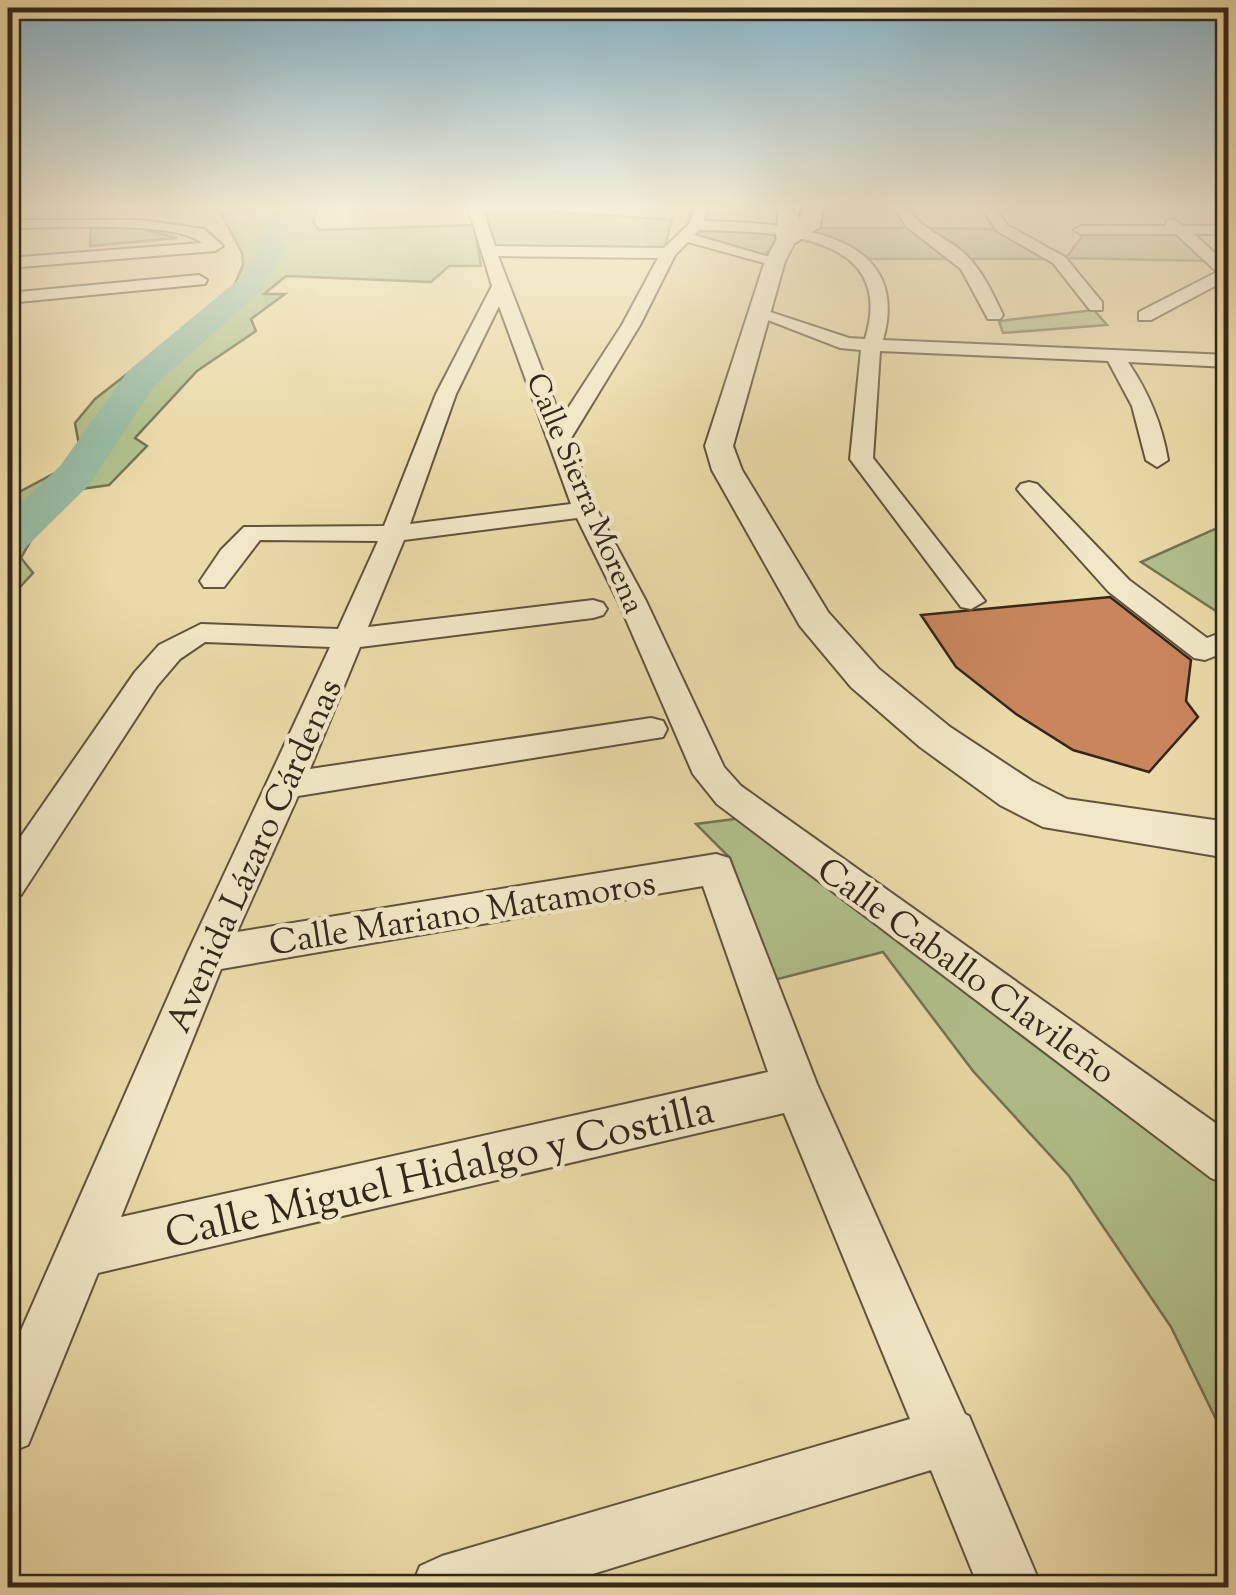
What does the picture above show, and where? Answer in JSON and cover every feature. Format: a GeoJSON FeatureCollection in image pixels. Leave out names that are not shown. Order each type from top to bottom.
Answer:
{"type":"FeatureCollection","features":[{"type":"Feature","properties":{"kind":"street"},"geometry":{"type":"LineString","coordinates":[[8,298],[184,281]]}},
{"type":"Feature","properties":{"kind":"street","name":"Calle Sierra Morena"},"geometry":{"type":"LineString","coordinates":[[499,281],[499,320],[710,774]]}},
{"type":"Feature","properties":{"kind":"street"},"geometry":{"type":"LineString","coordinates":[[558,441],[631,325],[653,281]]}},
{"type":"Feature","properties":{"kind":"street"},"geometry":{"type":"LineString","coordinates":[[772,281],[719,446],[720,456],[813,618],[865,678],[935,737],[1016,793],[1059,815],[1228,840]]}},
{"type":"Feature","properties":{"kind":"street"},"geometry":{"type":"LineString","coordinates":[[871,281],[880,308],[860,460],[971,601]]}},
{"type":"Feature","properties":{"kind":"street"},"geometry":{"type":"LineString","coordinates":[[978,281],[994,315]]}},
{"type":"Feature","properties":{"kind":"street"},"geometry":{"type":"LineString","coordinates":[[1076,281],[1096,306]]}},
{"type":"Feature","properties":{"kind":"street"},"geometry":{"type":"LineString","coordinates":[[1145,316],[1213,281]]}},
{"type":"Feature","properties":{"kind":"street","name":"Avenida Lázaro Cárdenas"},"geometry":{"type":"LineString","coordinates":[[8,1425],[207,954],[286,785],[394,534],[446,394],[499,320],[500,286]]}},
{"type":"Feature","properties":{"kind":"street"},"geometry":{"type":"LineString","coordinates":[[761,314],[847,344],[1228,360]]}},
{"type":"Feature","properties":{"kind":"street"},"geometry":{"type":"LineString","coordinates":[[1114,357],[1139,392],[1152,430],[1156,460]]}},
{"type":"Feature","properties":{"kind":"street"},"geometry":{"type":"LineString","coordinates":[[1029,489],[1119,586],[1205,651],[1228,639]]}},
{"type":"Feature","properties":{"kind":"street"},"geometry":{"type":"LineString","coordinates":[[214,581],[254,532],[394,534],[586,510]]}},
{"type":"Feature","properties":{"kind":"street"},"geometry":{"type":"LineString","coordinates":[[8,884],[146,679],[183,640],[200,633],[348,639],[592,609]]}},
{"type":"Feature","properties":{"kind":"street"},"geometry":{"type":"LineString","coordinates":[[286,785],[651,729]]}},
{"type":"Feature","properties":{"kind":"street","name":"Calle Caballo Clavileño"},"geometry":{"type":"LineString","coordinates":[[710,774],[729,795],[1228,1162]]}},
{"type":"Feature","properties":{"kind":"street","name":"Calle Mariano Matamoros"},"geometry":{"type":"LineString","coordinates":[[207,954],[716,869],[796,1088]]}},
{"type":"Feature","properties":{"kind":"street"},"geometry":{"type":"LineString","coordinates":[[796,1088],[949,1436],[1011,1588]]}},
{"type":"Feature","properties":{"kind":"street","name":"Calle Miguel Hidalgo y Costilla"},"geometry":{"type":"LineString","coordinates":[[82,1252],[796,1088]]}},
{"type":"Feature","properties":{"kind":"street"},"geometry":{"type":"LineString","coordinates":[[442,1588],[949,1436]]}},
{"type":"Feature","properties":{"kind":"green space"},"geometry":{"type":"Polygon","coordinates":[[[236,281],[279,281],[264,294],[285,294],[251,319],[256,331],[197,371],[135,438],[147,446],[109,485],[74,490],[48,510],[21,558],[33,573],[8,600],[8,498],[66,467],[79,445],[75,423],[95,399],[231,293],[236,281]]]}},
{"type":"Feature","properties":{"kind":"green space"},"geometry":{"type":"Polygon","coordinates":[[[1094,310],[1107,325],[1003,333],[999,321],[1094,310]]]}},
{"type":"Feature","properties":{"kind":"green space"},"geometry":{"type":"Polygon","coordinates":[[[1217,528],[1228,533],[1228,619],[1141,562],[1217,528]]]}},
{"type":"Feature","properties":{"kind":"green space"},"geometry":{"type":"Polygon","coordinates":[[[742,818],[1228,1177],[1228,1444],[1171,1327],[1069,1176],[973,1071],[883,952],[774,980],[730,858],[696,824],[742,818]]]}},
{"type":"Feature","properties":{"kind":"building"},"geometry":{"type":"Polygon","coordinates":[[[1110,597],[1191,660],[1186,701],[1198,717],[1149,772],[1073,750],[1016,714],[956,667],[921,615],[1110,597]]]}},
{"type":"Feature","properties":{"kind":"waterway"},"geometry":{"type":"LineString","coordinates":[[8,539],[75,475],[141,379],[252,281]]}}]}
